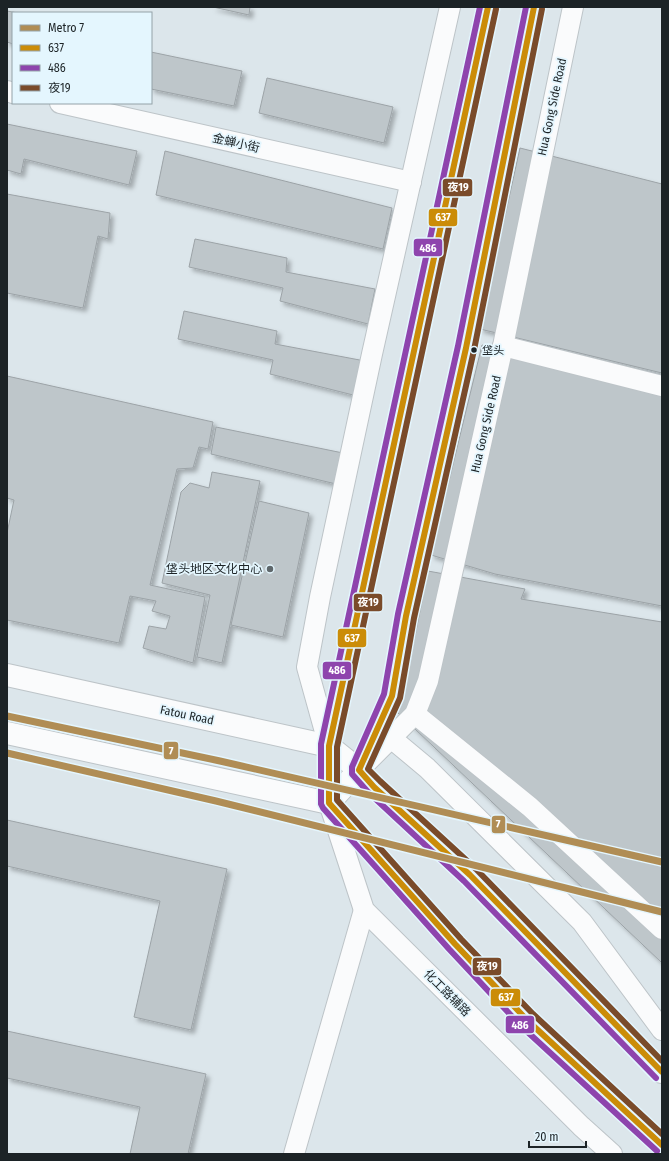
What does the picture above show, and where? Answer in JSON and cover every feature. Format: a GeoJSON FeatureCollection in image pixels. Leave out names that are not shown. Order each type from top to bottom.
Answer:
{"type":"FeatureCollection","features":[{"type":"Feature","properties":{"kind":"main road"},"geometry":{"type":"LineString","coordinates":[[329,803],[329,746],[488,7]]}},
{"type":"Feature","properties":{"kind":"main road"},"geometry":{"type":"LineString","coordinates":[[329,803],[359,770],[392,696],[406,616],[466,348],[534,7]]}},
{"type":"Feature","properties":{"kind":"main road","name":"Fatou Road"},"geometry":{"type":"LineString","coordinates":[[7,675],[329,746],[359,770],[374,787],[470,875],[662,1072]]}},
{"type":"Feature","properties":{"kind":"main road"},"geometry":{"type":"LineString","coordinates":[[7,733],[329,803],[455,944],[527,1020],[662,1145]]}},
{"type":"Feature","properties":{"kind":"street"},"geometry":{"type":"LineString","coordinates":[[329,746],[307,668],[320,597],[371,361],[450,7]]}},
{"type":"Feature","properties":{"kind":"street","name":"Hua Gong Side Road"},"geometry":{"type":"LineString","coordinates":[[359,770],[415,714],[428,681],[503,346],[573,7]]}},
{"type":"Feature","properties":{"kind":"street","name":"金蝉小街"},"geometry":{"type":"LineString","coordinates":[[64,104],[411,182]]}},
{"type":"Feature","properties":{"kind":"street"},"geometry":{"type":"LineString","coordinates":[[503,346],[662,386]]}},
{"type":"Feature","properties":{"kind":"street"},"geometry":{"type":"LineString","coordinates":[[415,714],[530,807],[662,929]]}},
{"type":"Feature","properties":{"kind":"street"},"geometry":{"type":"LineString","coordinates":[[391,738],[427,768],[582,922],[662,1030]]}},
{"type":"Feature","properties":{"kind":"street","name":"化工路辅路"},"geometry":{"type":"LineString","coordinates":[[329,803],[364,910],[581,1126],[612,1154]]}},
{"type":"Feature","properties":{"kind":"street"},"geometry":{"type":"LineString","coordinates":[[294,1154],[364,910]]}},
{"type":"Feature","properties":{"kind":"building"},"geometry":{"type":"Polygon","coordinates":[[[213,7],[250,7],[249,15],[213,7]]]}},
{"type":"Feature","properties":{"kind":"building"},"geometry":{"type":"Polygon","coordinates":[[[7,11],[12,12],[12,44],[7,42],[7,11]]]}},
{"type":"Feature","properties":{"kind":"building"},"geometry":{"type":"Polygon","coordinates":[[[152,52],[242,71],[234,106],[152,89],[152,52]]]}},
{"type":"Feature","properties":{"kind":"building"},"geometry":{"type":"Polygon","coordinates":[[[267,78],[393,107],[384,143],[259,113],[267,78]]]}},
{"type":"Feature","properties":{"kind":"building"},"geometry":{"type":"Polygon","coordinates":[[[7,124],[137,151],[129,185],[24,159],[21,174],[7,170],[7,124]]]}},
{"type":"Feature","properties":{"kind":"building"},"geometry":{"type":"Polygon","coordinates":[[[520,148],[662,184],[662,373],[480,329],[520,148]]]}},
{"type":"Feature","properties":{"kind":"building"},"geometry":{"type":"Polygon","coordinates":[[[165,151],[392,208],[383,249],[156,195],[165,151]]]}},
{"type":"Feature","properties":{"kind":"building"},"geometry":{"type":"Polygon","coordinates":[[[7,194],[110,213],[108,239],[98,236],[83,308],[7,293],[7,194]]]}},
{"type":"Feature","properties":{"kind":"building"},"geometry":{"type":"Polygon","coordinates":[[[195,239],[287,258],[286,272],[375,289],[368,324],[280,301],[283,288],[189,267],[195,239]]]}},
{"type":"Feature","properties":{"kind":"building"},"geometry":{"type":"Polygon","coordinates":[[[184,311],[277,331],[275,344],[365,361],[357,396],[270,374],[273,360],[178,339],[184,311]]]}},
{"type":"Feature","properties":{"kind":"building"},"geometry":{"type":"Polygon","coordinates":[[[482,345],[662,396],[662,606],[495,574],[431,555],[482,345]]]}},
{"type":"Feature","properties":{"kind":"building"},"geometry":{"type":"Polygon","coordinates":[[[7,376],[213,422],[208,449],[199,447],[193,468],[177,469],[150,585],[205,597],[193,663],[143,648],[149,626],[166,629],[170,616],[152,611],[156,601],[130,596],[119,643],[7,620],[7,533],[14,500],[7,498],[7,376]]]}},
{"type":"Feature","properties":{"kind":"building"},"geometry":{"type":"Polygon","coordinates":[[[216,427],[343,453],[336,484],[211,454],[216,427]]]}},
{"type":"Feature","properties":{"kind":"building"},"geometry":{"type":"Polygon","coordinates":[[[212,472],[260,481],[222,663],[197,657],[210,595],[162,583],[181,492],[190,483],[209,488],[212,472]]]}},
{"type":"Feature","properties":{"kind":"building","name":"垡头地区文化中心"},"geometry":{"type":"Polygon","coordinates":[[[259,501],[309,513],[283,637],[231,625],[259,501]]]}},
{"type":"Feature","properties":{"kind":"building"},"geometry":{"type":"Polygon","coordinates":[[[428,571],[525,589],[521,599],[662,622],[662,963],[397,712],[407,676],[428,571]]]}},
{"type":"Feature","properties":{"kind":"building"},"geometry":{"type":"Polygon","coordinates":[[[7,820],[227,869],[191,1030],[134,1017],[160,901],[7,866],[7,820]]]}},
{"type":"Feature","properties":{"kind":"building"},"geometry":{"type":"Polygon","coordinates":[[[7,1031],[206,1074],[188,1154],[130,1154],[140,1107],[7,1078],[7,1031]]]}},
{"type":"Feature","properties":{"kind":"metro line","name":"7"},"geometry":{"type":"LineString","coordinates":[[7,716],[220,761],[662,862]]}},
{"type":"Feature","properties":{"kind":"metro line","name":"7"},"geometry":{"type":"LineString","coordinates":[[7,753],[216,801],[662,912]]}},
{"type":"Feature","properties":{"kind":"transit line","name":"486"},"geometry":{"type":"LineString","coordinates":[[480,7],[321,744],[321,804],[449,949],[521,1026],[657,1151]]}},
{"type":"Feature","properties":{"kind":"transit line","name":"637"},"geometry":{"type":"LineString","coordinates":[[488,7],[329,746],[329,803],[455,944],[527,1020],[662,1145]]}},
{"type":"Feature","properties":{"kind":"transit line","name":"486"},"geometry":{"type":"LineString","coordinates":[[526,7],[458,346],[398,614],[384,694],[352,767],[352,774],[368,792],[464,881],[656,1078]]}},
{"type":"Feature","properties":{"kind":"transit line","name":"637"},"geometry":{"type":"LineString","coordinates":[[534,7],[466,348],[406,616],[392,696],[359,770],[374,787],[470,875],[662,1072]]}},
{"type":"Feature","properties":{"kind":"transit line","name":"夜19"},"geometry":{"type":"LineString","coordinates":[[496,9],[337,747],[337,800],[461,939],[533,1014],[662,1134]]}},
{"type":"Feature","properties":{"kind":"transit line","name":"夜19"},"geometry":{"type":"LineString","coordinates":[[542,9],[474,350],[414,618],[400,698],[368,769],[476,869],[662,1061]]}},
{"type":"Feature","properties":{"kind":"place","name":"垡头"},"geometry":{"type":"Point","coordinates":[474,350]}},
{"type":"Feature","properties":{"kind":"place","name":"垡头地区文化中心"},"geometry":{"type":"Point","coordinates":[270,569]}}]}
